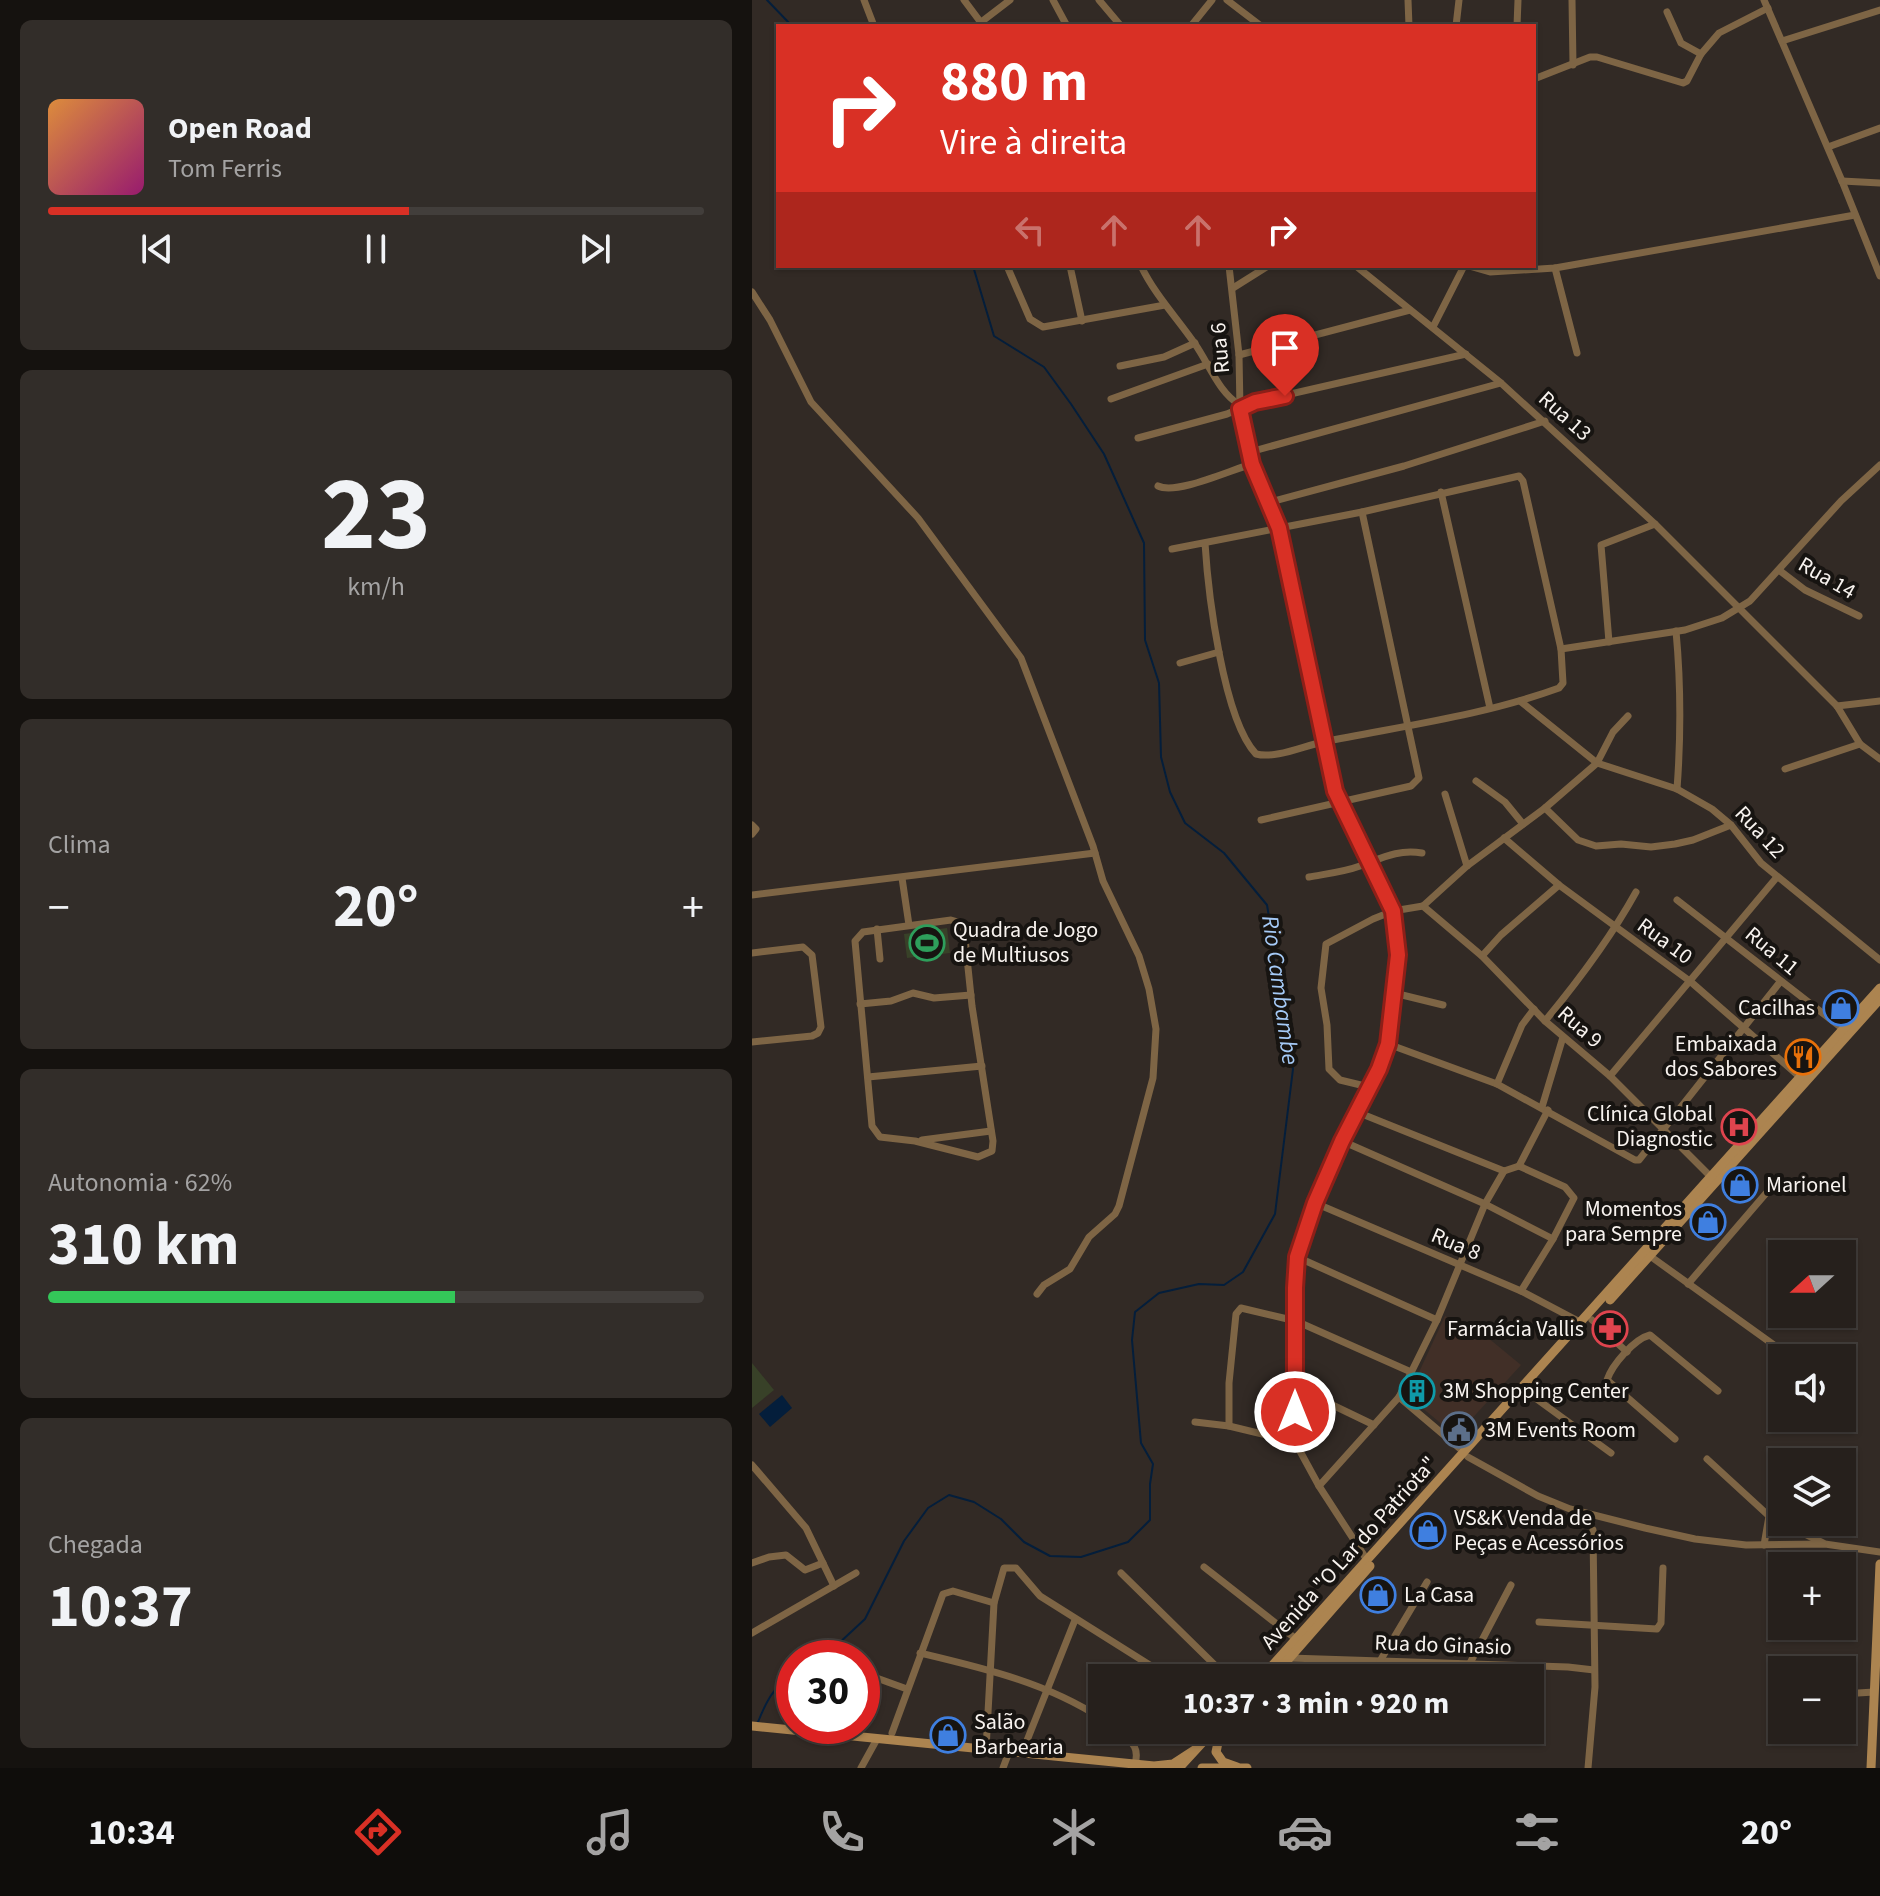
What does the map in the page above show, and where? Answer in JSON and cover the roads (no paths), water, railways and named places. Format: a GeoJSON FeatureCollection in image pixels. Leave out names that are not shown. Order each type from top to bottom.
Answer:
{"type":"FeatureCollection","features":[{"type":"Feature","properties":{"kind":"main road","name":"Avenida \"O Lar do Patriota\""},"geometry":{"type":"LineString","coordinates":[[1285,1664],[1466,1454],[1527,1392],[1711,1177],[1880,988]]}},
{"type":"Feature","properties":{"kind":"main road","name":"Avenida \"O Lar do Patriota\""},"geometry":{"type":"LineString","coordinates":[[1274,1664],[1650,1256],[1880,999]]}},
{"type":"Feature","properties":{"kind":"main road"},"geometry":{"type":"LineString","coordinates":[[1871,1768],[1880,1564]]}},
{"type":"Feature","properties":{"kind":"main road"},"geometry":{"type":"LineString","coordinates":[[752,1726],[776,1729]]}},
{"type":"Feature","properties":{"kind":"main road"},"geometry":{"type":"LineString","coordinates":[[880,1739],[1097,1762],[1167,1766],[1196,1749]]}},
{"type":"Feature","properties":{"kind":"main road"},"geometry":{"type":"LineString","coordinates":[[1179,1768],[1201,1744]]}},
{"type":"Feature","properties":{"kind":"main road"},"geometry":{"type":"LineString","coordinates":[[1218,1744],[1216,1752],[1223,1762],[1237,1767]]}},
{"type":"Feature","properties":{"kind":"main road"},"geometry":{"type":"LineString","coordinates":[[1097,1762],[1120,1768]]}},
{"type":"Feature","properties":{"kind":"main road"},"geometry":{"type":"LineString","coordinates":[[1202,1768],[1247,1768]]}},
{"type":"Feature","properties":{"kind":"street"},"geometry":{"type":"LineString","coordinates":[[864,0],[873,24]]}},
{"type":"Feature","properties":{"kind":"street"},"geometry":{"type":"LineString","coordinates":[[964,0],[979,24]]}},
{"type":"Feature","properties":{"kind":"street"},"geometry":{"type":"LineString","coordinates":[[981,24],[1010,0]]}},
{"type":"Feature","properties":{"kind":"street"},"geometry":{"type":"LineString","coordinates":[[1053,0],[1066,24]]}},
{"type":"Feature","properties":{"kind":"street"},"geometry":{"type":"LineString","coordinates":[[1099,0],[1119,24]]}},
{"type":"Feature","properties":{"kind":"street"},"geometry":{"type":"LineString","coordinates":[[1193,24],[1212,0]]}},
{"type":"Feature","properties":{"kind":"street"},"geometry":{"type":"LineString","coordinates":[[1227,0],[1258,24]]}},
{"type":"Feature","properties":{"kind":"street"},"geometry":{"type":"LineString","coordinates":[[1408,0],[1409,24]]}},
{"type":"Feature","properties":{"kind":"street"},"geometry":{"type":"LineString","coordinates":[[1456,24],[1459,0]]}},
{"type":"Feature","properties":{"kind":"street"},"geometry":{"type":"LineString","coordinates":[[1517,24],[1518,0]]}},
{"type":"Feature","properties":{"kind":"street"},"geometry":{"type":"LineString","coordinates":[[1572,0],[1573,65]]}},
{"type":"Feature","properties":{"kind":"street"},"geometry":{"type":"LineString","coordinates":[[1536,78],[1597,57],[1683,83],[1719,33],[1766,4],[1880,276]]}},
{"type":"Feature","properties":{"kind":"street"},"geometry":{"type":"LineString","coordinates":[[1782,41],[1880,10]]}},
{"type":"Feature","properties":{"kind":"street"},"geometry":{"type":"LineString","coordinates":[[1667,12],[1681,43],[1701,54]]}},
{"type":"Feature","properties":{"kind":"street"},"geometry":{"type":"LineString","coordinates":[[1828,147],[1880,128]]}},
{"type":"Feature","properties":{"kind":"street"},"geometry":{"type":"LineString","coordinates":[[1842,181],[1880,183]]}},
{"type":"Feature","properties":{"kind":"street"},"geometry":{"type":"LineString","coordinates":[[1472,268],[1481,271],[1555,268],[1855,215]]}},
{"type":"Feature","properties":{"kind":"street"},"geometry":{"type":"LineString","coordinates":[[1008,268],[1034,322],[1043,327],[1165,305]]}},
{"type":"Feature","properties":{"kind":"street"},"geometry":{"type":"LineString","coordinates":[[1070,268],[1082,321]]}},
{"type":"Feature","properties":{"kind":"street"},"geometry":{"type":"LineString","coordinates":[[1142,268],[1228,396],[1240,407]]}},
{"type":"Feature","properties":{"kind":"street","name":"Rua 6"},"geometry":{"type":"LineString","coordinates":[[1229,268],[1239,355],[1240,407],[1252,464],[1279,528],[1335,791],[1393,911],[1398,955],[1388,1044],[1315,1203],[1297,1257],[1295,1442],[1319,1486],[1367,1560]]}},
{"type":"Feature","properties":{"kind":"street"},"geometry":{"type":"LineString","coordinates":[[1233,288],[1265,268]]}},
{"type":"Feature","properties":{"kind":"street","name":"Rua 13"},"geometry":{"type":"LineString","coordinates":[[1358,268],[1501,383],[1655,524],[1837,706],[1860,744]]}},
{"type":"Feature","properties":{"kind":"street"},"geometry":{"type":"LineString","coordinates":[[1433,327],[1465,268]]}},
{"type":"Feature","properties":{"kind":"street"},"geometry":{"type":"LineString","coordinates":[[1555,268],[1577,353]]}},
{"type":"Feature","properties":{"kind":"street"},"geometry":{"type":"LineString","coordinates":[[752,292],[770,320],[811,402],[918,518],[1021,658],[1100,873],[1139,956],[1149,989],[1157,1049],[1153,1078],[1119,1206],[1115,1214],[1089,1237],[1070,1269],[1047,1282],[1037,1294]]}},
{"type":"Feature","properties":{"kind":"street"},"geometry":{"type":"LineString","coordinates":[[1239,355],[1410,310]]}},
{"type":"Feature","properties":{"kind":"street"},"geometry":{"type":"LineString","coordinates":[[1120,366],[1164,357],[1195,343]]}},
{"type":"Feature","properties":{"kind":"street"},"geometry":{"type":"LineString","coordinates":[[1138,438],[1255,402],[1466,354]]}},
{"type":"Feature","properties":{"kind":"street"},"geometry":{"type":"LineString","coordinates":[[1111,399],[1208,364]]}},
{"type":"Feature","properties":{"kind":"street"},"geometry":{"type":"LineString","coordinates":[[1250,452],[1501,383]]}},
{"type":"Feature","properties":{"kind":"street"},"geometry":{"type":"LineString","coordinates":[[1267,503],[1404,466],[1545,421]]}},
{"type":"Feature","properties":{"kind":"street"},"geometry":{"type":"LineString","coordinates":[[1158,486],[1167,489],[1190,485],[1252,464]]}},
{"type":"Feature","properties":{"kind":"street"},"geometry":{"type":"LineString","coordinates":[[1561,649],[1704,625],[1750,601],[1841,501],[1880,465]]}},
{"type":"Feature","properties":{"kind":"street"},"geometry":{"type":"LineString","coordinates":[[1172,549],[1362,512],[1519,476],[1523,481],[1561,649],[1563,683],[1559,688],[1520,701],[1407,728],[1256,754],[1236,716],[1219,652],[1205,543]]}},
{"type":"Feature","properties":{"kind":"street"},"geometry":{"type":"LineString","coordinates":[[1441,492],[1490,708]]}},
{"type":"Feature","properties":{"kind":"street"},"geometry":{"type":"LineString","coordinates":[[1261,820],[1411,786],[1419,778],[1362,512]]}},
{"type":"Feature","properties":{"kind":"street"},"geometry":{"type":"LineString","coordinates":[[1609,642],[1601,545],[1655,524]]}},
{"type":"Feature","properties":{"kind":"street","name":"Rua 14"},"geometry":{"type":"LineString","coordinates":[[1779,570],[1805,590],[1859,616]]}},
{"type":"Feature","properties":{"kind":"street"},"geometry":{"type":"LineString","coordinates":[[1676,631],[1681,737],[1677,789]]}},
{"type":"Feature","properties":{"kind":"street"},"geometry":{"type":"LineString","coordinates":[[1180,663],[1219,652]]}},
{"type":"Feature","properties":{"kind":"street","name":"Rua 12"},"geometry":{"type":"LineString","coordinates":[[1520,701],[1597,763],[1677,789],[1712,809],[1731,825],[1761,863],[1880,960]]}},
{"type":"Feature","properties":{"kind":"street"},"geometry":{"type":"LineString","coordinates":[[1837,706],[1880,701]]}},
{"type":"Feature","properties":{"kind":"street"},"geometry":{"type":"LineString","coordinates":[[1369,1087],[1340,1080],[1329,1069],[1321,988],[1323,948],[1336,936],[1393,911],[1423,906],[1467,866],[1545,808],[1597,763],[1613,732],[1628,716]]}},
{"type":"Feature","properties":{"kind":"street"},"geometry":{"type":"LineString","coordinates":[[1785,769],[1860,744],[1880,759]]}},
{"type":"Feature","properties":{"kind":"street"},"geometry":{"type":"LineString","coordinates":[[1476,781],[1505,802],[1523,824]]}},
{"type":"Feature","properties":{"kind":"street"},"geometry":{"type":"LineString","coordinates":[[1445,794],[1467,866]]}},
{"type":"Feature","properties":{"kind":"street"},"geometry":{"type":"LineString","coordinates":[[1545,808],[1578,840],[1596,846],[1675,844],[1731,825]]}},
{"type":"Feature","properties":{"kind":"street"},"geometry":{"type":"LineString","coordinates":[[752,825],[756,829],[752,834]]}},
{"type":"Feature","properties":{"kind":"street","name":"Rua 10"},"geometry":{"type":"LineString","coordinates":[[1504,838],[1559,885],[1691,982],[1800,1077]]}},
{"type":"Feature","properties":{"kind":"street"},"geometry":{"type":"LineString","coordinates":[[1309,877],[1359,867],[1406,850],[1422,853]]}},
{"type":"Feature","properties":{"kind":"street"},"geometry":{"type":"LineString","coordinates":[[752,895],[1095,853]]}},
{"type":"Feature","properties":{"kind":"street"},"geometry":{"type":"LineString","coordinates":[[1610,1076],[1777,877]]}},
{"type":"Feature","properties":{"kind":"street"},"geometry":{"type":"LineString","coordinates":[[902,878],[909,925]]}},
{"type":"Feature","properties":{"kind":"street"},"geometry":{"type":"LineString","coordinates":[[1482,956],[1501,935],[1559,885]]}},
{"type":"Feature","properties":{"kind":"street"},"geometry":{"type":"LineString","coordinates":[[1545,1021],[1581,978],[1616,928],[1636,892]]}},
{"type":"Feature","properties":{"kind":"street","name":"Rua 11"},"geometry":{"type":"LineString","coordinates":[[1677,900],[1843,1029]]}},
{"type":"Feature","properties":{"kind":"street","name":"Rua 9"},"geometry":{"type":"LineString","coordinates":[[1423,906],[1482,956],[1545,1021],[1610,1076],[1711,1177]]}},
{"type":"Feature","properties":{"kind":"street"},"geometry":{"type":"LineString","coordinates":[[951,920],[962,925],[991,1131],[992,1151],[978,1157],[915,1141],[880,1137],[875,1133],[855,941],[863,932],[909,925],[951,920]]}},
{"type":"Feature","properties":{"kind":"street"},"geometry":{"type":"LineString","coordinates":[[877,929],[880,959]]}},
{"type":"Feature","properties":{"kind":"street"},"geometry":{"type":"LineString","coordinates":[[752,953],[803,947],[809,949],[821,1027],[812,1036],[752,1042]]}},
{"type":"Feature","properties":{"kind":"street"},"geometry":{"type":"LineString","coordinates":[[1388,1044],[1497,1084],[1635,1160],[1641,1158],[1780,982]]}},
{"type":"Feature","properties":{"kind":"street"},"geometry":{"type":"LineString","coordinates":[[860,1004],[891,1001],[913,993],[934,998],[971,995]]}},
{"type":"Feature","properties":{"kind":"street"},"geometry":{"type":"LineString","coordinates":[[1394,993],[1443,1005]]}},
{"type":"Feature","properties":{"kind":"street"},"geometry":{"type":"LineString","coordinates":[[1497,1084],[1522,1025],[1534,1009]]}},
{"type":"Feature","properties":{"kind":"street"},"geometry":{"type":"LineString","coordinates":[[1519,1166],[1545,1109],[1563,1037]]}},
{"type":"Feature","properties":{"kind":"street"},"geometry":{"type":"LineString","coordinates":[[868,1077],[982,1066]]}},
{"type":"Feature","properties":{"kind":"street"},"geometry":{"type":"LineString","coordinates":[[1357,1112],[1504,1171],[1519,1166],[1565,1187],[1572,1194],[1573,1202],[1521,1291]]}},
{"type":"Feature","properties":{"kind":"street"},"geometry":{"type":"LineString","coordinates":[[915,1141],[991,1131]]}},
{"type":"Feature","properties":{"kind":"street"},"geometry":{"type":"LineString","coordinates":[[1342,1141],[1485,1204],[1553,1239]]}},
{"type":"Feature","properties":{"kind":"street"},"geometry":{"type":"LineString","coordinates":[[1319,1486],[1399,1397],[1437,1320],[1485,1204],[1504,1171]]}},
{"type":"Feature","properties":{"kind":"street"},"geometry":{"type":"LineString","coordinates":[[1688,1284],[1768,1191]]}},
{"type":"Feature","properties":{"kind":"street","name":"Rua 8"},"geometry":{"type":"LineString","coordinates":[[1315,1203],[1587,1321],[1627,1352]]}},
{"type":"Feature","properties":{"kind":"street"},"geometry":{"type":"LineString","coordinates":[[1650,1256],[1772,1344]]}},
{"type":"Feature","properties":{"kind":"street"},"geometry":{"type":"LineString","coordinates":[[1297,1257],[1437,1320]]}},
{"type":"Feature","properties":{"kind":"street"},"geometry":{"type":"LineString","coordinates":[[1229,1426],[1230,1368],[1238,1310],[1296,1321],[1411,1372]]}},
{"type":"Feature","properties":{"kind":"street"},"geometry":{"type":"LineString","coordinates":[[1675,1439],[1607,1380],[1627,1352],[1650,1335],[1718,1391]]}},
{"type":"Feature","properties":{"kind":"street"},"geometry":{"type":"LineString","coordinates":[[1295,1387],[1374,1425]]}},
{"type":"Feature","properties":{"kind":"street"},"geometry":{"type":"LineString","coordinates":[[1527,1392],[1611,1453]]}},
{"type":"Feature","properties":{"kind":"street"},"geometry":{"type":"LineString","coordinates":[[1399,1397],[1466,1454],[1538,1496],[1570,1509],[1695,1539],[1764,1545],[1825,1544],[1880,1552]]}},
{"type":"Feature","properties":{"kind":"street"},"geometry":{"type":"LineString","coordinates":[[1195,1422],[1229,1426],[1295,1442]]}},
{"type":"Feature","properties":{"kind":"street"},"geometry":{"type":"LineString","coordinates":[[1707,1459],[1768,1515]]}},
{"type":"Feature","properties":{"kind":"street"},"geometry":{"type":"LineString","coordinates":[[752,1465],[806,1528],[834,1586]]}},
{"type":"Feature","properties":{"kind":"street"},"geometry":{"type":"LineString","coordinates":[[1764,1545],[1768,1522]]}},
{"type":"Feature","properties":{"kind":"street"},"geometry":{"type":"LineString","coordinates":[[1588,1768],[1595,1687],[1593,1530]]}},
{"type":"Feature","properties":{"kind":"street"},"geometry":{"type":"LineString","coordinates":[[1809,1536],[1825,1544]]}},
{"type":"Feature","properties":{"kind":"street"},"geometry":{"type":"LineString","coordinates":[[752,1563],[778,1555],[791,1557],[805,1570],[823,1563]]}},
{"type":"Feature","properties":{"kind":"street"},"geometry":{"type":"LineString","coordinates":[[1204,1567],[1296,1639]]}},
{"type":"Feature","properties":{"kind":"street"},"geometry":{"type":"LineString","coordinates":[[986,1749],[994,1603],[1004,1568],[1016,1568],[1040,1596],[1149,1664]]}},
{"type":"Feature","properties":{"kind":"street"},"geometry":{"type":"LineString","coordinates":[[1539,1622],[1652,1630],[1659,1627],[1663,1568]]}},
{"type":"Feature","properties":{"kind":"street"},"geometry":{"type":"LineString","coordinates":[[752,1633],[856,1573]]}},
{"type":"Feature","properties":{"kind":"street"},"geometry":{"type":"LineString","coordinates":[[1121,1573],[1214,1664]]}},
{"type":"Feature","properties":{"kind":"street"},"geometry":{"type":"LineString","coordinates":[[1380,1661],[1427,1582]]}},
{"type":"Feature","properties":{"kind":"street"},"geometry":{"type":"LineString","coordinates":[[1470,1664],[1511,1585]]}},
{"type":"Feature","properties":{"kind":"street"},"geometry":{"type":"LineString","coordinates":[[892,1733],[920,1653],[946,1592],[994,1603]]}},
{"type":"Feature","properties":{"kind":"street"},"geometry":{"type":"LineString","coordinates":[[1022,1753],[1075,1620]]}},
{"type":"Feature","properties":{"kind":"street"},"geometry":{"type":"LineString","coordinates":[[920,1653],[990,1670],[1047,1689],[1088,1711]]}},
{"type":"Feature","properties":{"kind":"street","name":"Rua do Ginasio"},"geometry":{"type":"LineString","coordinates":[[1290,1658],[1447,1664]]}},
{"type":"Feature","properties":{"kind":"street","name":"Rua do Ginasio"},"geometry":{"type":"LineString","coordinates":[[1544,1667],[1594,1670]]}},
{"type":"Feature","properties":{"kind":"street"},"geometry":{"type":"LineString","coordinates":[[880,1679],[907,1689]]}},
{"type":"Feature","properties":{"kind":"street"},"geometry":{"type":"LineString","coordinates":[[1856,1693],[1874,1692]]}},
{"type":"Feature","properties":{"kind":"street"},"geometry":{"type":"LineString","coordinates":[[861,1768],[874,1744]]}},
{"type":"Feature","properties":{"kind":"street"},"geometry":{"type":"LineString","coordinates":[[1134,1744],[1138,1754],[1135,1764]]}},
{"type":"Feature","properties":{"kind":"street"},"geometry":{"type":"LineString","coordinates":[[1003,1768],[1009,1752]]}},
{"type":"Feature","properties":{"kind":"water"},"geometry":{"type":"Polygon","coordinates":[[[782,1395],[792,1408],[770,1427],[759,1414],[782,1395]]]}},
{"type":"Feature","properties":{"kind":"waterway","name":"Rio Cambambe"},"geometry":{"type":"LineString","coordinates":[[767,0],[790,24]]}},
{"type":"Feature","properties":{"kind":"waterway","name":"Rio Cambambe"},"geometry":{"type":"LineString","coordinates":[[842,1640],[865,1619],[904,1541],[928,1508],[949,1495],[974,1502],[1001,1519],[1024,1542],[1050,1556],[1081,1557],[1128,1542],[1150,1520],[1153,1464],[1141,1443],[1132,1340],[1135,1312],[1159,1293],[1199,1284],[1224,1285],[1243,1272],[1275,1214],[1293,1069],[1275,986],[1273,941],[1267,905],[1224,853],[1185,823],[1170,792],[1161,757],[1159,683],[1145,640],[1144,543],[1104,454],[1071,404],[1044,367],[994,336],[974,268]]}},
{"type":"Feature","properties":{"kind":"waterway","name":"Rio Cambambe"},"geometry":{"type":"LineString","coordinates":[[758,1722],[776,1690]]}},
{"type":"Feature","properties":{"kind":"place","name":"Quadra de Jogo de Multiusos"},"geometry":{"type":"Point","coordinates":[927,943]}},
{"type":"Feature","properties":{"kind":"place","name":"Cacilhas"},"geometry":{"type":"Point","coordinates":[1841,1008]}},
{"type":"Feature","properties":{"kind":"place","name":"Embaixada dos Sabores"},"geometry":{"type":"Point","coordinates":[1803,1057]}},
{"type":"Feature","properties":{"kind":"place","name":"Clínica Global Diagnostic"},"geometry":{"type":"Point","coordinates":[1739,1127]}},
{"type":"Feature","properties":{"kind":"place","name":"Marionel"},"geometry":{"type":"Point","coordinates":[1740,1185]}},
{"type":"Feature","properties":{"kind":"place","name":"Momentos para Sempre"},"geometry":{"type":"Point","coordinates":[1708,1222]}},
{"type":"Feature","properties":{"kind":"place","name":"Farmácia Vallis"},"geometry":{"type":"Point","coordinates":[1610,1329]}},
{"type":"Feature","properties":{"kind":"place","name":"3M Shopping Center"},"geometry":{"type":"Point","coordinates":[1417,1391]}},
{"type":"Feature","properties":{"kind":"place","name":"3M Events Room"},"geometry":{"type":"Point","coordinates":[1459,1430]}},
{"type":"Feature","properties":{"kind":"place","name":"VS&K Venda de Peças e Acessórios"},"geometry":{"type":"Point","coordinates":[1428,1531]}},
{"type":"Feature","properties":{"kind":"place","name":"La Casa"},"geometry":{"type":"Point","coordinates":[1378,1595]}},
{"type":"Feature","properties":{"kind":"place","name":"Salão Barbearia"},"geometry":{"type":"Point","coordinates":[948,1735]}}]}
